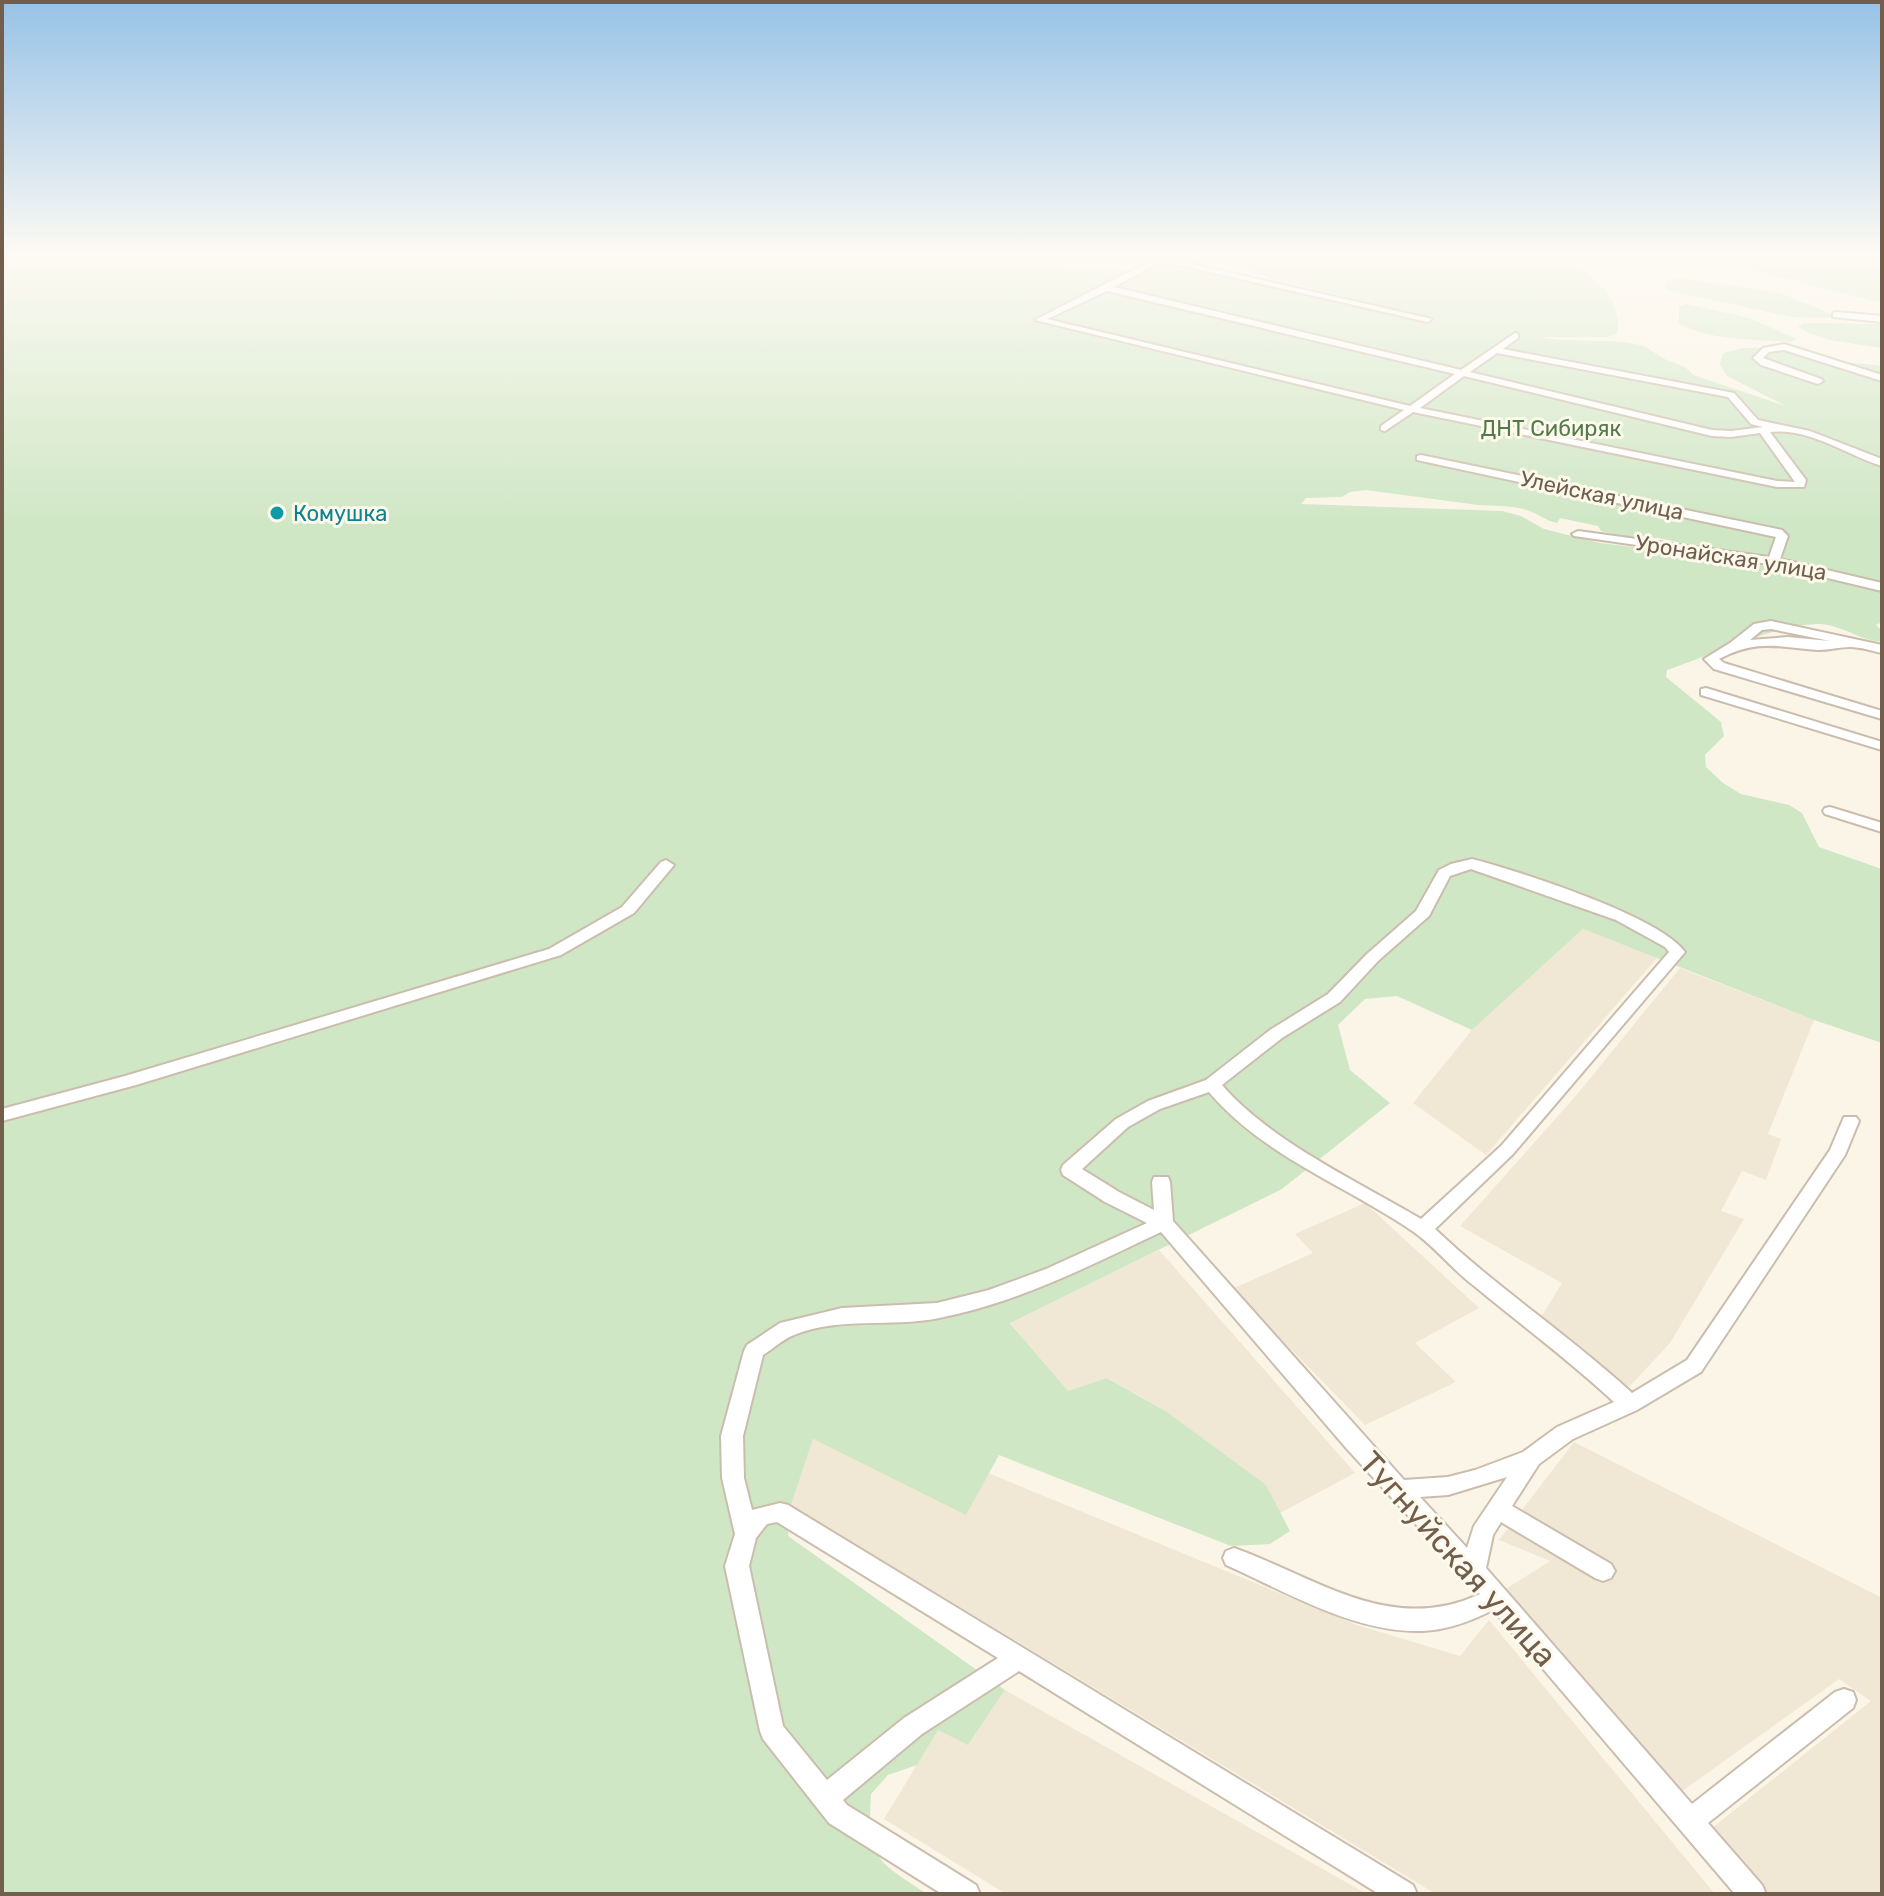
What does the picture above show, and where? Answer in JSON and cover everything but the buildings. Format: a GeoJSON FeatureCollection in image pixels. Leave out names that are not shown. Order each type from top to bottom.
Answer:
{"type":"FeatureCollection","features":[{"type":"Feature","properties":{"kind":"street"},"geometry":{"type":"LineString","coordinates":[[1141,344],[1411,409],[1777,484],[1800,485],[1801,480],[1764,431]]}},
{"type":"Feature","properties":{"kind":"street"},"geometry":{"type":"LineString","coordinates":[[1347,344],[1465,372],[1472,378],[1712,433],[1785,427]]}},
{"type":"Feature","properties":{"kind":"street"},"geometry":{"type":"LineString","coordinates":[[1385,428],[1503,344]]}},
{"type":"Feature","properties":{"kind":"street"},"geometry":{"type":"LineString","coordinates":[[1818,381],[1764,363],[1758,358],[1766,350],[1784,347],[1882,378]]}},
{"type":"Feature","properties":{"kind":"street"},"geometry":{"type":"LineString","coordinates":[[1496,350],[1731,395],[1755,422],[1785,427],[1882,463]]}},
{"type":"Feature","properties":{"kind":"street","name":"Улейская улица"},"geometry":{"type":"LineString","coordinates":[[1421,458],[1782,534],[1773,561]]}},
{"type":"Feature","properties":{"kind":"street","name":"Уронайская улица"},"geometry":{"type":"LineString","coordinates":[[1578,534],[1773,561],[1846,575],[1882,587]]}},
{"type":"Feature","properties":{"kind":"street"},"geometry":{"type":"LineString","coordinates":[[1882,649],[1854,643],[1820,646],[1788,641],[1734,646],[1710,659],[1719,666],[1882,715]]}},
{"type":"Feature","properties":{"kind":"street"},"geometry":{"type":"LineString","coordinates":[[1706,692],[1875,744],[1882,729]]}},
{"type":"Feature","properties":{"kind":"street"},"geometry":{"type":"LineString","coordinates":[[1830,811],[1881,826]]}},
{"type":"Feature","properties":{"kind":"street"},"geometry":{"type":"LineString","coordinates":[[1164,1223],[1112,1197],[1070,1170],[1122,1123],[1154,1105],[1212,1084],[1276,1034],[1334,998],[1373,957],[1423,913],[1444,873],[1472,864],[1622,917],[1671,944],[1677,952],[1507,1150],[1423,1229]]}},
{"type":"Feature","properties":{"kind":"street"},"geometry":{"type":"LineString","coordinates":[[2,1115],[130,1081],[555,952],[628,910],[666,865]]}},
{"type":"Feature","properties":{"kind":"street"},"geometry":{"type":"LineString","coordinates":[[1212,1084],[1234,1110],[1259,1131],[1423,1229],[1495,1295],[1602,1376],[1630,1404]]}},
{"type":"Feature","properties":{"kind":"street"},"geometry":{"type":"LineString","coordinates":[[1398,1490],[1448,1486],[1477,1479],[1531,1458],[1565,1433],[1630,1404],[1694,1366],[1839,1151],[1850,1121]]}},
{"type":"Feature","properties":{"kind":"street"},"geometry":{"type":"LineString","coordinates":[[1161,1182],[1164,1223]]}},
{"type":"Feature","properties":{"kind":"street"},"geometry":{"type":"LineString","coordinates":[[746,1534],[733,1478],[732,1436],[754,1351],[787,1329],[842,1316],[937,1311],[993,1296],[1053,1274],[1164,1223]]}},
{"type":"Feature","properties":{"kind":"street","name":"Тугнуйская улица"},"geometry":{"type":"LineString","coordinates":[[1164,1223],[1398,1490],[1474,1571],[1753,1894]]}},
{"type":"Feature","properties":{"kind":"street"},"geometry":{"type":"LineString","coordinates":[[1474,1571],[1482,1533],[1531,1458]]}},
{"type":"Feature","properties":{"kind":"street"},"geometry":{"type":"LineString","coordinates":[[1498,1509],[1603,1571]]}},
{"type":"Feature","properties":{"kind":"street"},"geometry":{"type":"LineString","coordinates":[[967,1894],[838,1814],[772,1731],[737,1566],[746,1534],[760,1516],[780,1512],[1404,1894]]}},
{"type":"Feature","properties":{"kind":"street"},"geometry":{"type":"LineString","coordinates":[[1234,1558],[1355,1611],[1390,1619],[1449,1618],[1496,1598]]}},
{"type":"Feature","properties":{"kind":"street"},"geometry":{"type":"LineString","coordinates":[[825,1798],[913,1726],[1019,1658]]}},
{"type":"Feature","properties":{"kind":"street"},"geometry":{"type":"LineString","coordinates":[[1689,1822],[1844,1700]]}},
{"type":"Feature","properties":{"kind":"shaded area"},"geometry":{"type":"Polygon","coordinates":[[[1583,929],[1657,958],[1486,1155],[1413,1103],[1472,1030],[1583,929]]]}},
{"type":"Feature","properties":{"kind":"shaded area"},"geometry":{"type":"Polygon","coordinates":[[[1680,968],[1814,1020],[1768,1134],[1781,1139],[1766,1180],[1742,1171],[1721,1211],[1744,1219],[1670,1343],[1629,1387],[1535,1327],[1562,1283],[1460,1226],[1574,1098],[1680,968]]]}},
{"type":"Feature","properties":{"kind":"shaded area"},"geometry":{"type":"Polygon","coordinates":[[[1365,1203],[1479,1308],[1415,1343],[1456,1382],[1365,1425],[1232,1289],[1313,1253],[1295,1234],[1365,1203]]]}},
{"type":"Feature","properties":{"kind":"shaded area"},"geometry":{"type":"Polygon","coordinates":[[[1159,1250],[1355,1473],[1280,1513],[1242,1468],[1167,1412],[1108,1378],[1068,1392],[1010,1322],[1159,1250]]]}},
{"type":"Feature","properties":{"kind":"shaded area"},"geometry":{"type":"Polygon","coordinates":[[[813,1439],[965,1514],[988,1473],[1357,1625],[1460,1656],[1489,1620],[1715,1894],[1436,1894],[791,1505],[813,1439]]]}},
{"type":"Feature","properties":{"kind":"shaded area"},"geometry":{"type":"Polygon","coordinates":[[[1574,1442],[1882,1598],[1882,1894],[1749,1894],[1702,1836],[1871,1701],[1839,1679],[1681,1792],[1504,1590],[1550,1561],[1499,1540],[1574,1442]]]}},
{"type":"Feature","properties":{"kind":"shaded area"},"geometry":{"type":"Polygon","coordinates":[[[1005,1690],[1367,1894],[1006,1894],[884,1819],[938,1730],[969,1744],[1005,1690]]]}},
{"type":"Feature","properties":{"kind":"green space","name":"ДНТ Сибиряк"},"geometry":{"type":"Polygon","coordinates":[[[2,344],[1637,344],[1685,367],[1693,375],[1786,406],[1727,376],[1720,364],[1723,353],[1743,348],[1792,347],[1828,360],[1882,366],[1882,622],[1876,625],[1882,631],[1882,641],[1825,625],[1798,626],[1761,635],[1667,670],[1666,677],[1721,722],[1724,736],[1705,755],[1706,767],[1723,783],[1741,794],[1789,805],[1802,813],[1819,847],[1882,869],[1882,1043],[1814,1020],[1583,929],[1472,1030],[1397,996],[1365,999],[1338,1025],[1350,1070],[1390,1103],[1282,1189],[1010,1323],[1068,1391],[1107,1378],[1167,1412],[1266,1485],[1290,1531],[1270,1544],[1231,1546],[999,1455],[966,1515],[813,1439],[791,1505],[788,1536],[1005,1690],[968,1745],[938,1730],[917,1765],[888,1775],[871,1794],[871,1832],[878,1855],[896,1873],[927,1894],[2,1894],[2,344]],[[1366,490],[1350,492],[1342,497],[1306,498],[1301,504],[1502,511],[1521,516],[1544,529],[1600,543],[1769,563],[1659,538],[1628,537],[1601,531],[1598,526],[1560,518],[1557,523],[1532,512],[1505,506],[1366,490]]]}},
{"type":"Feature","properties":{"kind":"green space"},"geometry":{"type":"Polygon","coordinates":[[[1858,344],[1882,344],[1882,348],[1858,344]]]}},
{"type":"Feature","properties":{"kind":"place","name":"Комушка"},"geometry":{"type":"Point","coordinates":[277,513]}}]}
